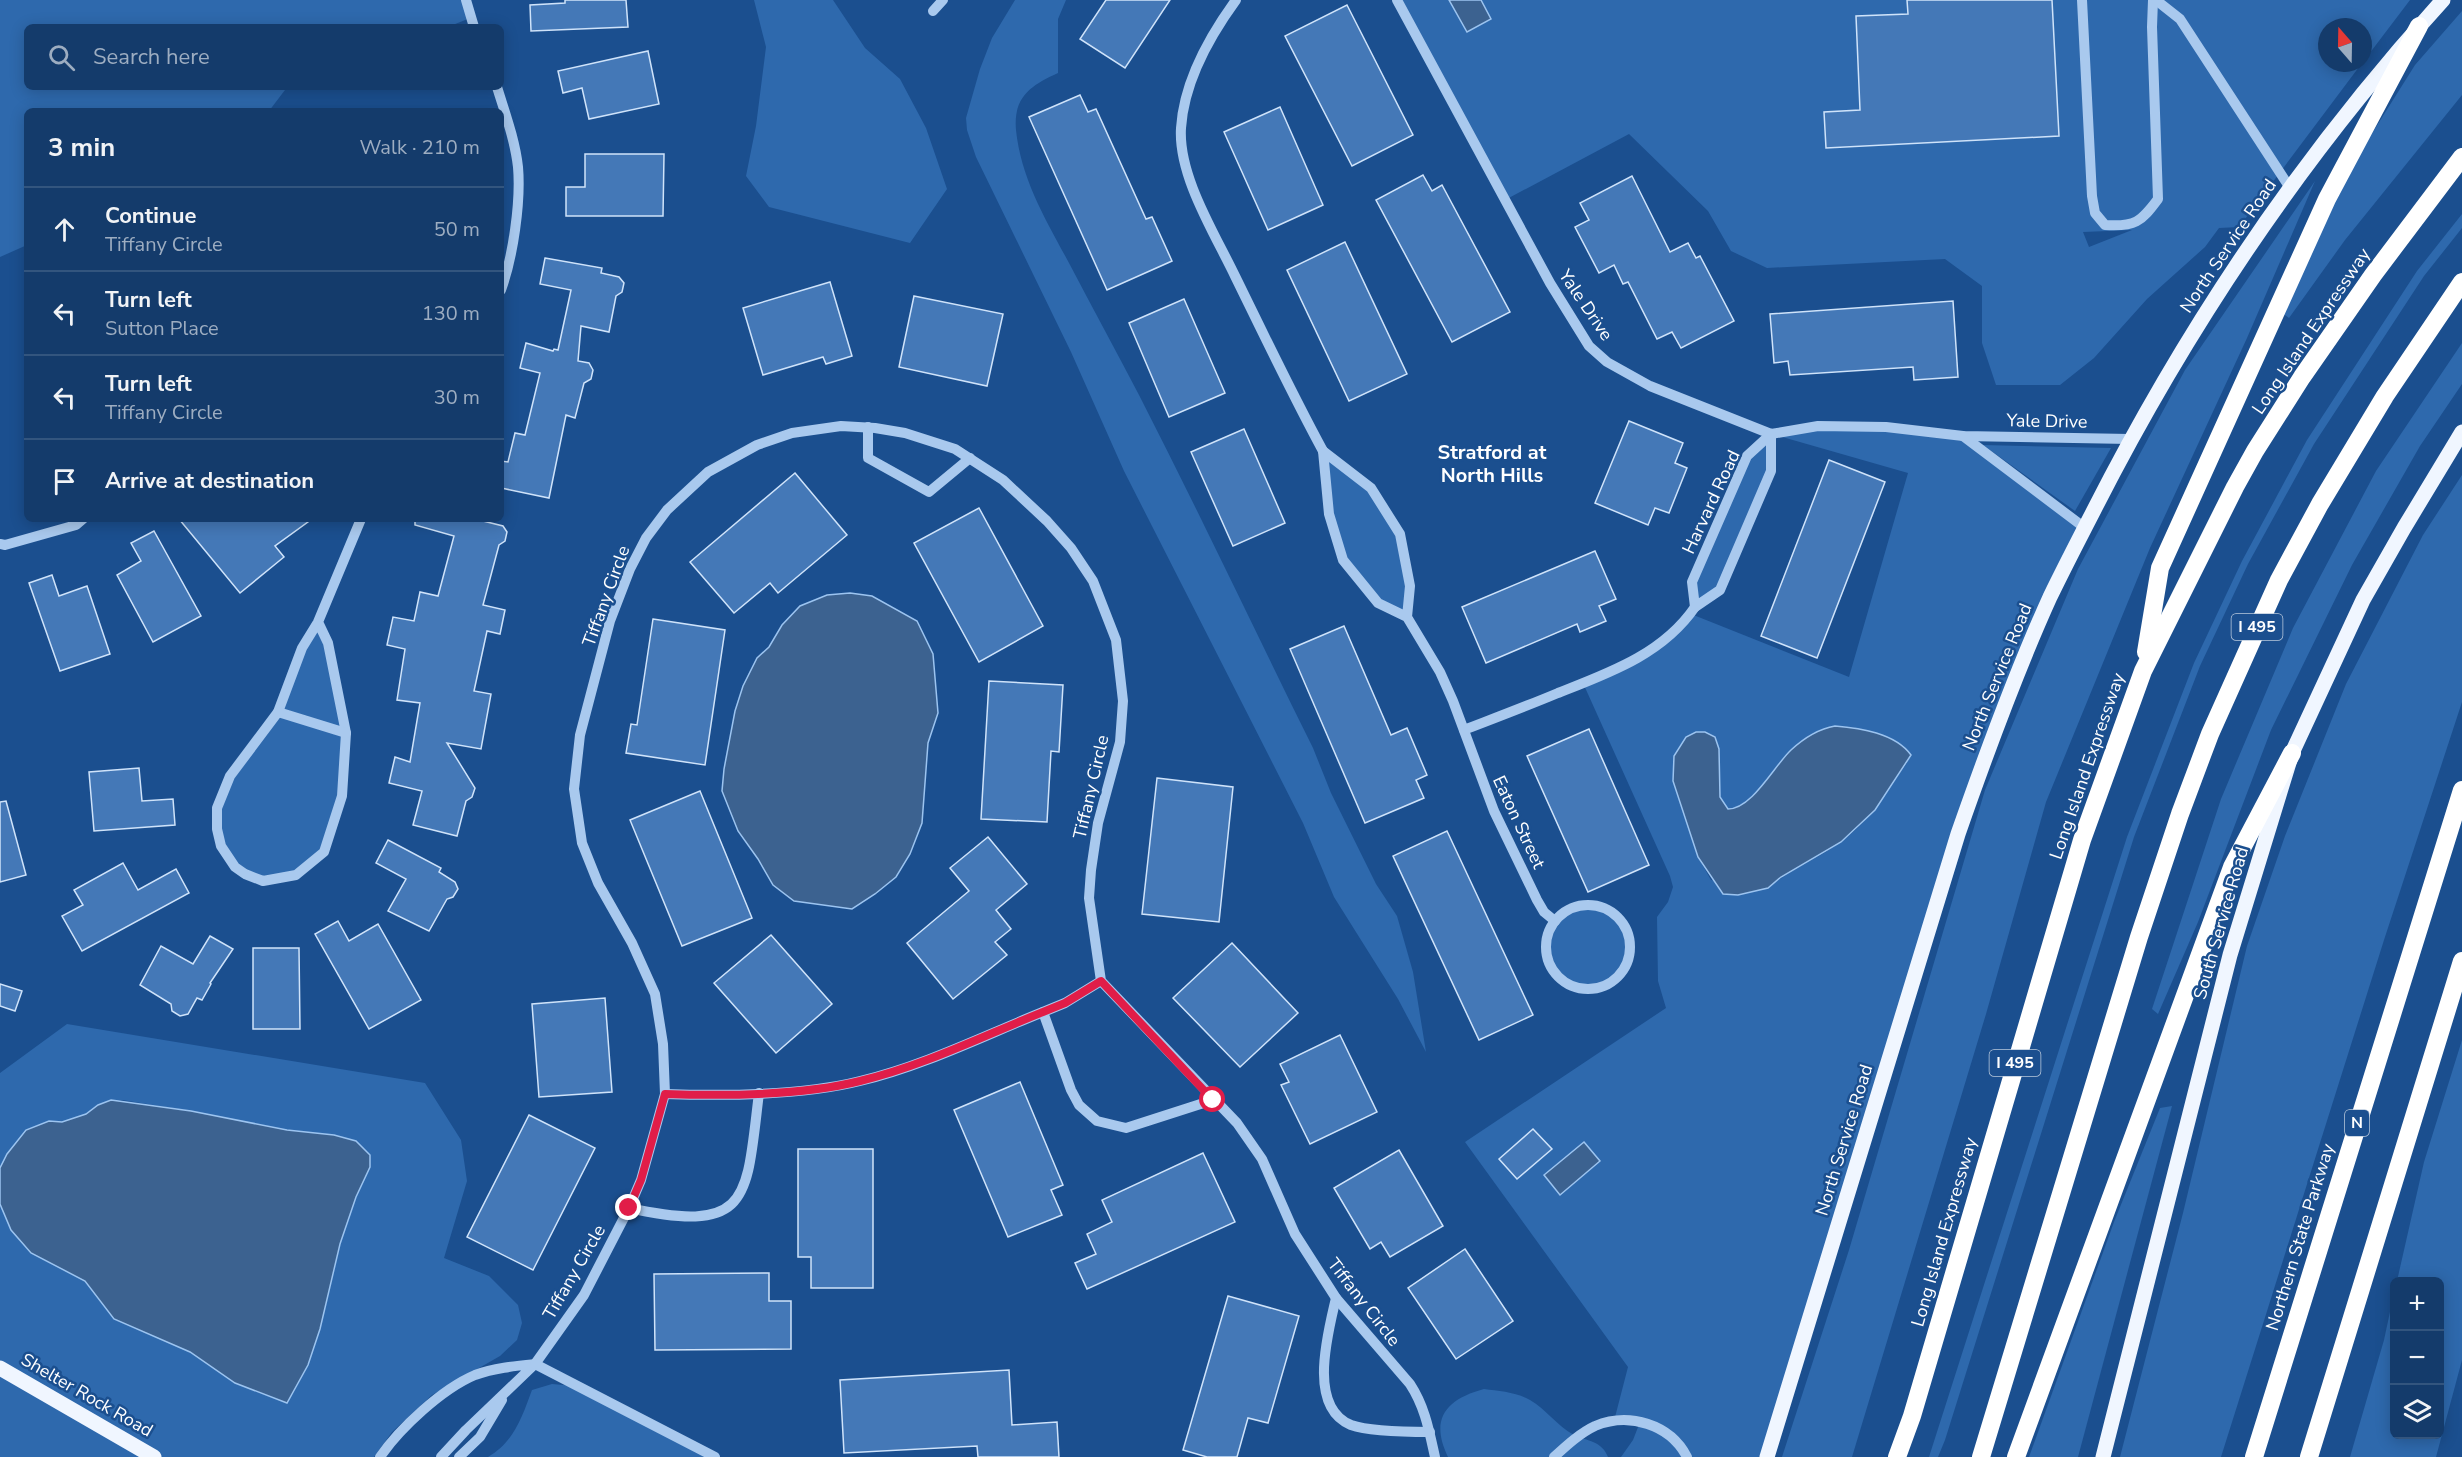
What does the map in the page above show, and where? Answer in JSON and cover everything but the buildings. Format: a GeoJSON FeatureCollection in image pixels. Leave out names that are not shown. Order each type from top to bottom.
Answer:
{"type":"FeatureCollection","features":[{"type":"Feature","properties":{"kind":"highway"},"geometry":{"type":"LineString","coordinates":[[2143,671],[2160,568],[2327,199],[2419,27]]}},
{"type":"Feature","properties":{"kind":"highway","name":"Long Island Expressway"},"geometry":{"type":"LineString","coordinates":[[1897,1457],[1912,1416],[2082,840],[2143,671],[2255,451],[2302,377],[2373,275],[2462,157]]}},
{"type":"Feature","properties":{"kind":"highway","name":"I 495"},"geometry":{"type":"LineString","coordinates":[[1981,1457],[2022,1330],[2139,937],[2180,814],[2214,724],[2279,580],[2320,504],[2385,396],[2462,282]]}},
{"type":"Feature","properties":{"kind":"highway"},"geometry":{"type":"LineString","coordinates":[[2016,1457],[2232,867],[2292,753]]}},
{"type":"Feature","properties":{"kind":"highway","name":"Northern State Parkway"},"geometry":{"type":"LineString","coordinates":[[2254,1457],[2462,790]]}},
{"type":"Feature","properties":{"kind":"highway"},"geometry":{"type":"LineString","coordinates":[[2309,1457],[2462,962]]}},
{"type":"Feature","properties":{"kind":"main road","name":"North Service Road"},"geometry":{"type":"LineString","coordinates":[[1767,1457],[1958,834],[1985,754],[2051,595],[2130,440],[2214,298],[2290,188],[2365,90],[2443,0]]}},
{"type":"Feature","properties":{"kind":"main road","name":"South Service Road"},"geometry":{"type":"LineString","coordinates":[[2103,1457],[2233,945],[2292,753],[2363,600],[2462,432]]}},
{"type":"Feature","properties":{"kind":"main road","name":"Shelter Rock Road"},"geometry":{"type":"LineString","coordinates":[[0,1368],[154,1457]]}},
{"type":"Feature","properties":{"kind":"street"},"geometry":{"type":"LineString","coordinates":[[466,0],[473,24]]}},
{"type":"Feature","properties":{"kind":"street"},"geometry":{"type":"LineString","coordinates":[[933,11],[943,0]]}},
{"type":"Feature","properties":{"kind":"street"},"geometry":{"type":"LineString","coordinates":[[1236,0],[1202,54],[1185,96],[1180,129],[1183,156],[1194,192],[1290,389],[1323,451],[1329,514],[1343,560],[1378,603],[1407,617],[1447,685],[1464,730]]}},
{"type":"Feature","properties":{"kind":"street","name":"Yale Drive"},"geometry":{"type":"LineString","coordinates":[[1397,0],[1550,283],[1589,346],[1606,362],[1650,386],[1771,434],[1818,426],[1874,426],[1963,436],[2130,440]]}},
{"type":"Feature","properties":{"kind":"street"},"geometry":{"type":"LineString","coordinates":[[2082,0],[2095,213],[2105,225],[2123,226],[2144,218],[2158,199],[2152,27],[2155,0]]}},
{"type":"Feature","properties":{"kind":"street"},"geometry":{"type":"LineString","coordinates":[[2155,0],[2180,19],[2290,188]]}},
{"type":"Feature","properties":{"kind":"street"},"geometry":{"type":"LineString","coordinates":[[498,90],[503,108]]}},
{"type":"Feature","properties":{"kind":"street"},"geometry":{"type":"LineString","coordinates":[[504,111],[518,167],[518,195],[509,267],[504,281]]}},
{"type":"Feature","properties":{"kind":"street","name":"Tiffany Circle"},"geometry":{"type":"LineString","coordinates":[[441,1457],[535,1364],[584,1295],[641,1180],[665,1094],[663,1044],[655,993],[632,943],[598,883],[582,843],[574,789],[580,735],[610,621],[630,569],[646,538],[667,510],[708,472],[757,445],[792,433],[842,426],[868,427],[905,433],[955,449],[970,458],[1003,480],[1047,520],[1071,548],[1093,581],[1116,640],[1123,701],[1120,742],[1098,823],[1090,880],[1089,898],[1101,981],[1237,1123],[1262,1159],[1295,1234],[1336,1298],[1410,1384],[1426,1412],[1435,1457]]}},
{"type":"Feature","properties":{"kind":"street"},"geometry":{"type":"LineString","coordinates":[[868,427],[868,458],[929,492],[970,458]]}},
{"type":"Feature","properties":{"kind":"street","name":"Harvard Road"},"geometry":{"type":"LineString","coordinates":[[1695,607],[1692,582],[1747,456],[1771,434]]}},
{"type":"Feature","properties":{"kind":"street","name":"Harvard Road"},"geometry":{"type":"LineString","coordinates":[[1464,730],[1621,668],[1651,651],[1685,622],[1695,607],[1720,590],[1771,471],[1771,434]]}},
{"type":"Feature","properties":{"kind":"street"},"geometry":{"type":"LineString","coordinates":[[1963,436],[2085,528]]}},
{"type":"Feature","properties":{"kind":"street"},"geometry":{"type":"LineString","coordinates":[[1323,451],[1371,488],[1400,534],[1410,586],[1407,617]]}},
{"type":"Feature","properties":{"kind":"street"},"geometry":{"type":"LineString","coordinates":[[0,544],[5,545],[76,525],[80,522]]}},
{"type":"Feature","properties":{"kind":"street"},"geometry":{"type":"LineString","coordinates":[[318,622],[328,643],[346,733],[342,796],[324,852],[296,876],[263,881],[235,867],[221,846],[217,829],[217,808],[230,776],[278,712],[302,648],[318,622],[360,522]]}},
{"type":"Feature","properties":{"kind":"street"},"geometry":{"type":"LineString","coordinates":[[278,712],[346,733]]}},
{"type":"Feature","properties":{"kind":"street","name":"Eaton Street"},"geometry":{"type":"LineString","coordinates":[[1464,730],[1494,811],[1537,900],[1544,912],[1555,921]]}},
{"type":"Feature","properties":{"kind":"street"},"geometry":{"type":"LineString","coordinates":[[1579,905],[1594,905],[1608,909],[1620,918],[1628,930],[1631,944],[1630,958],[1624,970],[1614,980],[1601,987],[1587,989],[1572,986],[1560,978],[1550,967],[1546,955],[1547,937],[1555,921],[1566,911],[1579,905]]}},
{"type":"Feature","properties":{"kind":"street"},"geometry":{"type":"LineString","coordinates":[[665,1094],[706,1096],[759,1093],[815,1089],[860,1081],[907,1066],[1065,1003],[1101,981]]}},
{"type":"Feature","properties":{"kind":"street"},"geometry":{"type":"LineString","coordinates":[[1043,1012],[1071,1090],[1079,1105],[1097,1121],[1126,1128],[1213,1100]]}},
{"type":"Feature","properties":{"kind":"street"},"geometry":{"type":"LineString","coordinates":[[629,1208],[647,1212],[707,1216],[723,1212],[734,1203],[743,1191],[750,1172],[759,1093]]}},
{"type":"Feature","properties":{"kind":"street"},"geometry":{"type":"LineString","coordinates":[[1336,1298],[1329,1329],[1323,1383],[1331,1408],[1340,1418],[1352,1425],[1430,1432]]}},
{"type":"Feature","properties":{"kind":"street"},"geometry":{"type":"LineString","coordinates":[[380,1457],[395,1435],[434,1401],[474,1376],[504,1367],[535,1364],[715,1457]]}},
{"type":"Feature","properties":{"kind":"street","name":"Tiffany Circle"},"geometry":{"type":"LineString","coordinates":[[459,1457],[487,1427],[508,1389]]}},
{"type":"Feature","properties":{"kind":"street"},"geometry":{"type":"LineString","coordinates":[[1554,1457],[1593,1427],[1614,1421],[1640,1421],[1662,1429],[1681,1446],[1687,1457]]}},
{"type":"Feature","properties":{"kind":"shaded area"},"geometry":{"type":"Polygon","coordinates":[[[0,0],[466,0],[470,18],[455,24],[24,24],[24,90],[285,90],[271,108],[24,108],[24,246],[0,257],[0,0]]]}},
{"type":"Feature","properties":{"kind":"shaded area"},"geometry":{"type":"Polygon","coordinates":[[[754,0],[833,0],[865,48],[900,79],[926,128],[947,189],[910,243],[769,207],[746,176],[756,126],[766,47],[754,0]]]}},
{"type":"Feature","properties":{"kind":"shaded area"},"geometry":{"type":"Polygon","coordinates":[[[1015,0],[1066,0],[1058,19],[1058,73],[1032,87],[1021,100],[1018,108],[1016,130],[1029,182],[1043,215],[1183,483],[1313,748],[1331,793],[1376,884],[1397,916],[1413,972],[1426,1052],[1398,999],[1334,897],[1303,823],[1124,471],[1071,352],[976,157],[967,130],[966,118],[980,69],[992,38],[1015,0]]]}},
{"type":"Feature","properties":{"kind":"shaded area"},"geometry":{"type":"Polygon","coordinates":[[[1397,0],[2410,0],[2372,50],[2372,18],[2318,18],[2318,72],[2355,72],[2239,227],[2219,228],[2205,247],[2147,299],[2094,358],[2060,385],[1996,385],[1982,343],[1982,286],[1945,259],[1767,268],[1731,251],[1708,211],[1629,134],[1505,200],[1397,0]],[[2132,230],[2083,232],[2089,247],[2132,230]]]}},
{"type":"Feature","properties":{"kind":"shaded area"},"geometry":{"type":"Polygon","coordinates":[[[1449,0],[1481,0],[1491,19],[1467,32],[1449,0]]]}},
{"type":"Feature","properties":{"kind":"shaded area"},"geometry":{"type":"Polygon","coordinates":[[[2462,11],[2462,95],[2345,240],[2289,318],[2282,313],[2354,162],[2415,65],[2462,11]]]}},
{"type":"Feature","properties":{"kind":"shaded area"},"geometry":{"type":"Polygon","coordinates":[[[2315,181],[2247,338],[2150,548],[2046,802],[1986,1014],[1852,1457],[1782,1457],[1849,1250],[1985,790],[2078,569],[2185,370],[2315,181]]]}},
{"type":"Feature","properties":{"kind":"shaded area"},"geometry":{"type":"Polygon","coordinates":[[[2462,214],[2462,228],[2424,276],[2314,444],[2248,564],[2200,666],[2134,837],[1945,1440],[1938,1457],[1929,1457],[2127,837],[2194,663],[2242,561],[2307,440],[2417,271],[2462,214]]]}},
{"type":"Feature","properties":{"kind":"shaded area"},"geometry":{"type":"Polygon","coordinates":[[[2462,343],[2462,384],[2420,446],[2352,565],[2271,730],[2198,922],[2158,1014],[2152,1009],[2221,799],[2293,628],[2376,471],[2462,343]]]}},
{"type":"Feature","properties":{"kind":"shaded area"},"geometry":{"type":"Polygon","coordinates":[[[1818,426],[1963,436],[2085,528],[2017,675],[1767,1457],[1621,1457],[1633,1440],[1640,1422],[1614,1421],[1628,1367],[1465,1142],[1666,1008],[1658,981],[1657,917],[1668,902],[1673,887],[1583,683],[1621,668],[1691,614],[1849,677],[1908,473],[1772,434],[1771,471],[1720,590],[1695,607],[1692,582],[1747,456],[1771,434],[1818,426]],[[1829,727],[1806,738],[1784,757],[1754,794],[1737,807],[1728,809],[1720,797],[1719,749],[1673,781],[1698,857],[1711,880],[1768,888],[1833,847],[1861,824],[1907,763],[1889,738],[1852,727],[1829,727]]]}},
{"type":"Feature","properties":{"kind":"shaded area"},"geometry":{"type":"Polygon","coordinates":[[[1983,445],[2111,448],[2075,511],[1983,445]]]}},
{"type":"Feature","properties":{"kind":"shaded area"},"geometry":{"type":"Polygon","coordinates":[[[1323,451],[1371,488],[1400,534],[1410,586],[1407,617],[1378,603],[1343,560],[1329,514],[1323,451]]]}},
{"type":"Feature","properties":{"kind":"shaded area"},"geometry":{"type":"Polygon","coordinates":[[[2462,475],[2462,702],[2384,940],[2221,1457],[2120,1457],[2183,1213],[2247,946],[2285,836],[2346,684],[2423,535],[2462,475]]]}},
{"type":"Feature","properties":{"kind":"shaded area"},"geometry":{"type":"Polygon","coordinates":[[[850,593],[872,596],[917,621],[933,654],[938,713],[928,743],[922,823],[910,854],[896,877],[852,909],[794,901],[773,885],[738,831],[722,791],[735,711],[743,686],[757,658],[769,647],[782,625],[800,606],[827,595],[850,593]]]}},
{"type":"Feature","properties":{"kind":"shaded area"},"geometry":{"type":"Polygon","coordinates":[[[318,622],[346,733],[342,796],[324,852],[296,875],[263,881],[235,867],[217,829],[230,776],[278,712],[318,622]]]}},
{"type":"Feature","properties":{"kind":"shaded area"},"geometry":{"type":"Polygon","coordinates":[[[1835,726],[1866,730],[1887,737],[1896,741],[1911,755],[1875,810],[1841,842],[1781,877],[1768,888],[1738,895],[1723,894],[1698,857],[1673,781],[1674,756],[1686,737],[1696,732],[1705,732],[1715,737],[1719,749],[1720,797],[1728,809],[1737,807],[1754,795],[1784,757],[1801,742],[1817,732],[1835,726]]]}},
{"type":"Feature","properties":{"kind":"shaded area"},"geometry":{"type":"Polygon","coordinates":[[[1588,905],[1604,908],[1618,917],[1627,931],[1630,947],[1627,963],[1618,977],[1604,986],[1588,989],[1572,986],[1558,977],[1549,963],[1546,947],[1549,931],[1558,917],[1572,908],[1588,905]]]}},
{"type":"Feature","properties":{"kind":"shaded area"},"geometry":{"type":"Polygon","coordinates":[[[67,1024],[425,1083],[461,1140],[467,1181],[444,1258],[489,1276],[518,1305],[522,1323],[517,1340],[500,1356],[432,1395],[392,1432],[374,1457],[0,1457],[0,1204],[11,1230],[31,1253],[85,1281],[114,1319],[190,1352],[235,1383],[287,1403],[298,1385],[314,1347],[346,1225],[370,1167],[334,1135],[287,1130],[122,1100],[98,1105],[86,1114],[62,1122],[49,1122],[7,1154],[0,1168],[0,1073],[67,1024]]]}},
{"type":"Feature","properties":{"kind":"shaded area"},"geometry":{"type":"Polygon","coordinates":[[[2462,1040],[2462,1360],[2444,1427],[2444,1277],[2398,1277],[2424,1162],[2462,1040]]]}},
{"type":"Feature","properties":{"kind":"shaded area"},"geometry":{"type":"Polygon","coordinates":[[[111,1100],[191,1111],[287,1130],[334,1135],[356,1141],[370,1155],[370,1167],[356,1197],[340,1244],[320,1329],[308,1365],[287,1403],[235,1383],[190,1352],[114,1319],[85,1281],[31,1253],[11,1230],[0,1204],[0,1168],[7,1154],[26,1130],[49,1121],[62,1122],[86,1114],[98,1105],[111,1100]]]}},
{"type":"Feature","properties":{"kind":"shaded area"},"geometry":{"type":"Polygon","coordinates":[[[2172,1106],[2078,1457],[2029,1457],[2114,1222],[2160,1108],[2172,1106]]]}},
{"type":"Feature","properties":{"kind":"shaded area"},"geometry":{"type":"Polygon","coordinates":[[[1584,1142],[1600,1161],[1560,1195],[1544,1175],[1584,1142]]]}},
{"type":"Feature","properties":{"kind":"shaded area"},"geometry":{"type":"Polygon","coordinates":[[[2390,1312],[2390,1439],[2441,1439],[2436,1457],[2350,1457],[2390,1312]]]}},
{"type":"Feature","properties":{"kind":"shaded area"},"geometry":{"type":"Polygon","coordinates":[[[552,1384],[574,1386],[715,1457],[488,1457],[511,1436],[521,1419],[532,1390],[552,1384]]]}},
{"type":"Feature","properties":{"kind":"shaded area"},"geometry":{"type":"Polygon","coordinates":[[[1484,1389],[1525,1397],[1574,1435],[1594,1442],[1608,1457],[1448,1457],[1440,1431],[1445,1412],[1460,1398],[1484,1389]]]}},
{"type":"Feature","properties":{"kind":"district","name":"Stratford at North Hills"},"geometry":{"type":"Point","coordinates":[1492,464]}},
{"type":"Feature","properties":{"kind":"route"},"geometry":{"type":"LineString","coordinates":[[629,1208],[641,1180],[665,1094],[706,1096],[759,1093],[815,1089],[860,1081],[907,1066],[1065,1003],[1101,981],[1213,1100]]}}]}
